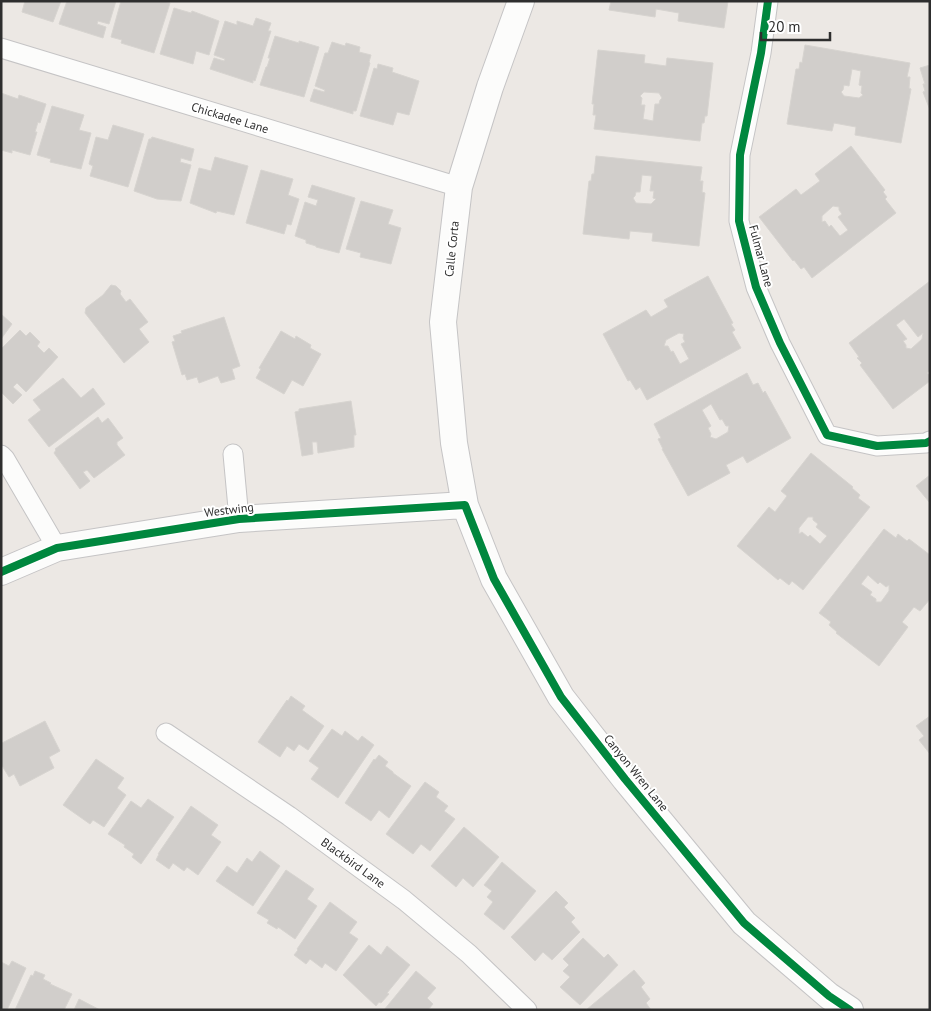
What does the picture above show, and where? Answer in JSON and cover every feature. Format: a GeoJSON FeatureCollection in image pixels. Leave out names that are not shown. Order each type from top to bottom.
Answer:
{"type":"FeatureCollection","features":[{"type":"Feature","properties":{"kind":"street","name":"Calle Corta"},"geometry":{"type":"LineString","coordinates":[[465,505],[454,443],[444,322],[459,187],[490,87],[521,1]]}},
{"type":"Feature","properties":{"kind":"street","name":"Fulmar Lane"},"geometry":{"type":"LineString","coordinates":[[768,1],[761,53],[740,155],[739,221],[756,287],[780,343],[827,435],[877,446],[928,442]]}},
{"type":"Feature","properties":{"kind":"street","name":"Chickadee Lane"},"geometry":{"type":"LineString","coordinates":[[1,48],[459,187]]}},
{"type":"Feature","properties":{"kind":"street"},"geometry":{"type":"LineString","coordinates":[[1,454],[6,459],[57,548]]}},
{"type":"Feature","properties":{"kind":"street"},"geometry":{"type":"LineString","coordinates":[[233,454],[239,519]]}},
{"type":"Feature","properties":{"kind":"street","name":"Westwing"},"geometry":{"type":"LineString","coordinates":[[1,572],[57,548],[239,519],[465,505]]}},
{"type":"Feature","properties":{"kind":"street","name":"Canyon Wren Lane"},"geometry":{"type":"LineString","coordinates":[[465,505],[494,579],[561,697],[744,923],[829,996],[850,1010]]}},
{"type":"Feature","properties":{"kind":"street","name":"Blackbird Lane"},"geometry":{"type":"LineString","coordinates":[[166,733],[289,816],[404,900],[469,954],[527,1010]]}},
{"type":"Feature","properties":{"kind":"building"},"geometry":{"type":"Polygon","coordinates":[[[25,1],[61,1],[53,22],[22,12],[25,1]]]}},
{"type":"Feature","properties":{"kind":"building"},"geometry":{"type":"Polygon","coordinates":[[[67,1],[116,1],[109,24],[98,21],[97,24],[106,27],[103,38],[59,24],[67,1]]]}},
{"type":"Feature","properties":{"kind":"building"},"geometry":{"type":"Polygon","coordinates":[[[121,1],[164,1],[170,3],[154,53],[121,43],[122,40],[111,37],[121,1]]]}},
{"type":"Feature","properties":{"kind":"building"},"geometry":{"type":"Polygon","coordinates":[[[611,1],[728,1],[724,28],[678,21],[679,13],[656,9],[655,17],[609,10],[611,1]]]}},
{"type":"Feature","properties":{"kind":"building"},"geometry":{"type":"Polygon","coordinates":[[[174,8],[191,13],[192,11],[219,21],[209,55],[196,51],[193,64],[160,54],[174,8]]]}},
{"type":"Feature","properties":{"kind":"building"},"geometry":{"type":"Polygon","coordinates":[[[256,18],[271,23],[268,31],[271,31],[255,81],[253,80],[253,83],[210,69],[214,58],[224,61],[225,59],[214,55],[225,21],[237,25],[237,21],[253,26],[256,18]]]}},
{"type":"Feature","properties":{"kind":"building"},"geometry":{"type":"Polygon","coordinates":[[[275,36],[319,47],[304,97],[260,85],[270,58],[268,58],[275,36]]]}},
{"type":"Feature","properties":{"kind":"building"},"geometry":{"type":"Polygon","coordinates":[[[332,42],[345,46],[346,43],[360,47],[359,52],[371,55],[356,111],[353,111],[353,114],[310,101],[314,89],[324,92],[325,90],[315,86],[325,53],[328,53],[332,42]]]}},
{"type":"Feature","properties":{"kind":"building"},"geometry":{"type":"Polygon","coordinates":[[[805,45],[910,63],[907,77],[910,77],[909,88],[911,89],[901,143],[855,135],[856,127],[834,123],[832,131],[787,124],[796,69],[799,69],[800,62],[802,63],[805,45]],[[852,69],[849,86],[844,85],[841,92],[844,96],[859,98],[863,95],[861,93],[862,86],[859,85],[861,71],[852,69]]]}},
{"type":"Feature","properties":{"kind":"building"},"geometry":{"type":"Polygon","coordinates":[[[598,50],[645,55],[644,63],[666,66],[667,58],[713,63],[707,116],[705,116],[704,123],[702,123],[700,141],[594,129],[596,115],[593,115],[594,104],[592,104],[598,50]],[[644,92],[640,96],[642,98],[641,105],[645,105],[643,119],[653,121],[655,104],[659,104],[662,98],[659,93],[644,92]]]}},
{"type":"Feature","properties":{"kind":"building"},"geometry":{"type":"Polygon","coordinates":[[[378,64],[393,68],[392,72],[419,81],[409,115],[397,112],[393,125],[360,116],[374,68],[377,69],[378,64]]]}},
{"type":"Feature","properties":{"kind":"building"},"geometry":{"type":"Polygon","coordinates":[[[930,65],[930,110],[923,92],[925,91],[923,84],[925,84],[920,68],[930,65]]]}},
{"type":"Feature","properties":{"kind":"building"},"geometry":{"type":"Polygon","coordinates":[[[1,93],[18,99],[19,95],[46,104],[40,123],[38,122],[30,155],[12,150],[12,153],[1,150],[1,93]]]}},
{"type":"Feature","properties":{"kind":"building"},"geometry":{"type":"Polygon","coordinates":[[[52,106],[84,115],[79,130],[91,133],[81,169],[50,162],[51,159],[37,155],[52,106]]]}},
{"type":"Feature","properties":{"kind":"building"},"geometry":{"type":"Polygon","coordinates":[[[113,125],[144,134],[128,187],[90,176],[93,166],[89,164],[96,137],[108,140],[113,125]]]}},
{"type":"Feature","properties":{"kind":"building"},"geometry":{"type":"Polygon","coordinates":[[[152,137],[194,149],[191,161],[181,158],[180,162],[191,165],[181,201],[157,199],[134,191],[149,139],[152,137]]]}},
{"type":"Feature","properties":{"kind":"building"},"geometry":{"type":"Polygon","coordinates":[[[851,146],[885,190],[883,192],[887,197],[885,199],[896,213],[812,278],[804,267],[801,269],[793,261],[759,217],[796,189],[801,195],[820,181],[815,174],[851,146]],[[833,206],[822,216],[822,222],[825,221],[829,227],[831,225],[840,236],[848,230],[838,217],[842,214],[839,207],[833,206]]]}},
{"type":"Feature","properties":{"kind":"building"},"geometry":{"type":"Polygon","coordinates":[[[596,156],[702,167],[700,181],[703,181],[702,192],[705,193],[699,246],[652,241],[653,233],[630,231],[629,239],[583,234],[589,181],[591,181],[592,174],[594,174],[596,156]],[[642,175],[640,192],[636,192],[633,198],[636,203],[651,204],[656,199],[653,198],[654,191],[650,191],[652,176],[642,175]]]}},
{"type":"Feature","properties":{"kind":"building"},"geometry":{"type":"Polygon","coordinates":[[[215,157],[248,166],[234,215],[217,211],[216,213],[190,203],[199,168],[211,171],[215,157]]]}},
{"type":"Feature","properties":{"kind":"building"},"geometry":{"type":"Polygon","coordinates":[[[261,170],[293,179],[288,195],[299,199],[291,225],[287,224],[284,234],[246,223],[261,170]]]}},
{"type":"Feature","properties":{"kind":"building"},"geometry":{"type":"Polygon","coordinates":[[[312,185],[355,198],[339,253],[316,247],[306,243],[306,240],[295,236],[305,202],[316,206],[318,200],[308,197],[312,185]]]}},
{"type":"Feature","properties":{"kind":"building"},"geometry":{"type":"Polygon","coordinates":[[[361,201],[393,210],[388,224],[401,228],[391,264],[360,257],[361,253],[346,249],[361,201]]]}},
{"type":"Feature","properties":{"kind":"building"},"geometry":{"type":"Polygon","coordinates":[[[708,276],[733,323],[731,324],[735,330],[732,332],[741,348],[647,400],[640,387],[636,390],[630,380],[628,381],[603,334],[646,310],[651,317],[668,307],[664,300],[708,276]],[[679,333],[666,340],[664,346],[668,346],[671,352],[673,351],[680,364],[689,359],[681,344],[685,342],[684,334],[679,333]]]}},
{"type":"Feature","properties":{"kind":"building"},"geometry":{"type":"Polygon","coordinates":[[[930,281],[930,370],[927,373],[930,376],[930,381],[893,409],[860,365],[862,363],[857,358],[859,357],[849,343],[930,281]],[[904,319],[896,325],[907,339],[903,341],[906,348],[911,349],[922,339],[923,333],[918,337],[904,319]]]}},
{"type":"Feature","properties":{"kind":"building"},"geometry":{"type":"Polygon","coordinates":[[[111,285],[116,286],[121,291],[120,294],[126,302],[130,299],[148,322],[139,329],[149,342],[124,363],[85,313],[86,308],[103,295],[111,285]]]}},
{"type":"Feature","properties":{"kind":"building"},"geometry":{"type":"Polygon","coordinates":[[[1,314],[12,324],[1,339],[1,314]]]}},
{"type":"Feature","properties":{"kind":"building"},"geometry":{"type":"Polygon","coordinates":[[[224,317],[240,366],[232,369],[235,379],[221,383],[218,376],[199,383],[197,377],[187,380],[185,374],[182,375],[172,342],[175,341],[173,336],[182,333],[181,331],[224,317]]]}},
{"type":"Feature","properties":{"kind":"building"},"geometry":{"type":"Polygon","coordinates":[[[20,330],[26,336],[30,332],[40,342],[37,346],[44,353],[49,348],[58,357],[26,392],[17,383],[13,387],[22,395],[13,404],[1,392],[1,349],[20,330]]]}},
{"type":"Feature","properties":{"kind":"building"},"geometry":{"type":"Polygon","coordinates":[[[281,331],[295,339],[296,336],[311,345],[310,348],[321,354],[303,386],[292,380],[284,394],[256,378],[261,369],[259,368],[281,331]]]}},
{"type":"Feature","properties":{"kind":"building"},"geometry":{"type":"Polygon","coordinates":[[[747,373],[753,385],[758,383],[763,393],[765,391],[791,438],[747,463],[743,456],[726,465],[730,473],[688,496],[662,449],[658,439],[661,438],[654,424],[747,373]],[[711,404],[702,410],[711,426],[708,428],[711,434],[710,437],[716,439],[728,432],[729,426],[726,426],[722,419],[720,420],[711,404]]]}},
{"type":"Feature","properties":{"kind":"building"},"geometry":{"type":"Polygon","coordinates":[[[63,378],[81,398],[93,388],[105,404],[49,447],[28,420],[41,410],[33,400],[63,378]]]}},
{"type":"Feature","properties":{"kind":"building"},"geometry":{"type":"Polygon","coordinates":[[[351,401],[356,435],[354,435],[354,447],[318,453],[317,442],[312,442],[313,454],[302,456],[295,412],[299,411],[299,409],[351,401]]]}},
{"type":"Feature","properties":{"kind":"building"},"geometry":{"type":"Polygon","coordinates":[[[98,417],[102,423],[108,418],[123,438],[117,442],[117,445],[125,455],[94,478],[87,470],[83,472],[90,481],[80,489],[54,453],[55,449],[98,417]]]}},
{"type":"Feature","properties":{"kind":"building"},"geometry":{"type":"Polygon","coordinates":[[[811,453],[853,487],[860,495],[858,498],[870,507],[803,590],[792,581],[789,585],[780,578],[778,580],[737,546],[769,507],[775,512],[787,496],[781,491],[811,453]],[[808,517],[799,528],[799,534],[802,532],[808,537],[810,535],[820,544],[827,536],[816,527],[818,524],[813,520],[813,517],[808,517]]]}},
{"type":"Feature","properties":{"kind":"building"},"geometry":{"type":"Polygon","coordinates":[[[930,475],[930,503],[916,486],[930,475]]]}},
{"type":"Feature","properties":{"kind":"building"},"geometry":{"type":"Polygon","coordinates":[[[884,529],[896,538],[898,534],[907,541],[909,539],[930,555],[930,599],[920,611],[914,607],[902,622],[908,627],[879,666],[836,633],[829,625],[831,622],[819,613],[884,529]],[[868,575],[861,584],[872,592],[870,595],[876,599],[876,602],[881,602],[889,591],[889,585],[886,587],[880,582],[878,584],[868,575]]]}},
{"type":"Feature","properties":{"kind":"building"},"geometry":{"type":"Polygon","coordinates":[[[291,696],[305,706],[302,710],[324,726],[308,750],[299,744],[294,751],[287,746],[280,757],[258,742],[291,696]]]}},
{"type":"Feature","properties":{"kind":"building"},"geometry":{"type":"Polygon","coordinates":[[[930,716],[930,754],[919,740],[924,736],[916,726],[930,716]]]}},
{"type":"Feature","properties":{"kind":"building"},"geometry":{"type":"Polygon","coordinates":[[[45,721],[60,751],[49,757],[54,768],[20,786],[14,774],[9,777],[1,764],[1,741],[2,743],[45,721]]]}},
{"type":"Feature","properties":{"kind":"building"},"geometry":{"type":"Polygon","coordinates":[[[332,729],[342,736],[345,731],[358,741],[362,736],[374,745],[338,798],[311,779],[319,768],[309,761],[332,729]]]}},
{"type":"Feature","properties":{"kind":"building"},"geometry":{"type":"Polygon","coordinates":[[[379,755],[388,762],[385,766],[411,786],[389,818],[379,810],[371,821],[345,803],[374,759],[379,755]]]}},
{"type":"Feature","properties":{"kind":"building"},"geometry":{"type":"Polygon","coordinates":[[[96,759],[124,778],[117,788],[126,795],[104,827],[93,820],[90,824],[63,805],[96,759]]]}},
{"type":"Feature","properties":{"kind":"building"},"geometry":{"type":"Polygon","coordinates":[[[425,782],[439,792],[436,797],[448,806],[444,811],[455,819],[430,851],[421,844],[413,854],[386,834],[425,782]]]}},
{"type":"Feature","properties":{"kind":"building"},"geometry":{"type":"Polygon","coordinates":[[[148,799],[174,817],[141,864],[132,857],[134,854],[124,847],[125,845],[108,834],[131,801],[141,808],[148,799]]]}},
{"type":"Feature","properties":{"kind":"building"},"geometry":{"type":"Polygon","coordinates":[[[191,806],[218,825],[211,835],[221,842],[198,875],[187,867],[184,871],[173,863],[169,869],[156,860],[158,854],[191,806]]]}},
{"type":"Feature","properties":{"kind":"building"},"geometry":{"type":"Polygon","coordinates":[[[464,827],[499,857],[473,887],[463,878],[456,887],[431,866],[464,827]]]}},
{"type":"Feature","properties":{"kind":"building"},"geometry":{"type":"Polygon","coordinates":[[[260,851],[280,866],[253,906],[216,881],[227,866],[237,873],[247,858],[252,862],[260,851]]]}},
{"type":"Feature","properties":{"kind":"building"},"geometry":{"type":"Polygon","coordinates":[[[502,862],[536,891],[504,930],[484,914],[493,902],[487,897],[492,891],[484,885],[502,862]]]}},
{"type":"Feature","properties":{"kind":"building"},"geometry":{"type":"Polygon","coordinates":[[[286,870],[314,889],[307,899],[317,906],[295,939],[278,927],[277,929],[267,923],[269,920],[257,913],[286,870]]]}},
{"type":"Feature","properties":{"kind":"building"},"geometry":{"type":"Polygon","coordinates":[[[556,891],[568,903],[564,907],[575,918],[571,922],[580,932],[552,960],[543,952],[535,961],[511,937],[556,891]]]}},
{"type":"Feature","properties":{"kind":"building"},"geometry":{"type":"Polygon","coordinates":[[[330,902],[357,922],[349,933],[358,939],[336,971],[325,963],[322,968],[310,959],[306,964],[294,955],[330,902]]]}},
{"type":"Feature","properties":{"kind":"building"},"geometry":{"type":"Polygon","coordinates":[[[583,938],[604,958],[608,954],[618,965],[580,1005],[560,987],[570,977],[563,971],[569,965],[563,959],[583,938]]]}},
{"type":"Feature","properties":{"kind":"building"},"geometry":{"type":"Polygon","coordinates":[[[369,945],[381,955],[387,946],[410,965],[387,993],[389,994],[376,1006],[343,975],[369,945]]]}},
{"type":"Feature","properties":{"kind":"building"},"geometry":{"type":"Polygon","coordinates":[[[12,961],[26,968],[7,1010],[1,1010],[1,962],[9,966],[12,961]]]}},
{"type":"Feature","properties":{"kind":"building"},"geometry":{"type":"Polygon","coordinates":[[[634,970],[645,983],[641,987],[650,999],[646,1003],[651,1010],[586,1010],[634,970]]]}},
{"type":"Feature","properties":{"kind":"building"},"geometry":{"type":"Polygon","coordinates":[[[35,971],[45,975],[43,979],[50,984],[72,994],[64,1010],[15,1010],[31,975],[33,976],[35,971]]]}},
{"type":"Feature","properties":{"kind":"building"},"geometry":{"type":"Polygon","coordinates":[[[416,971],[436,988],[427,998],[433,1004],[428,1010],[384,1010],[416,971]]]}},
{"type":"Feature","properties":{"kind":"building"},"geometry":{"type":"Polygon","coordinates":[[[79,999],[100,1010],[74,1010],[79,999]]]}},
{"type":"Feature","properties":{"kind":"cycle path"},"geometry":{"type":"LineString","coordinates":[[768,1],[761,53],[740,155],[739,221],[756,287],[780,343],[827,435],[877,446],[926,443],[930,441]]}},
{"type":"Feature","properties":{"kind":"cycle path"},"geometry":{"type":"LineString","coordinates":[[1,572],[57,548],[239,519],[465,505],[494,579],[561,697],[625,779],[744,923],[829,996],[850,1010]]}}]}
